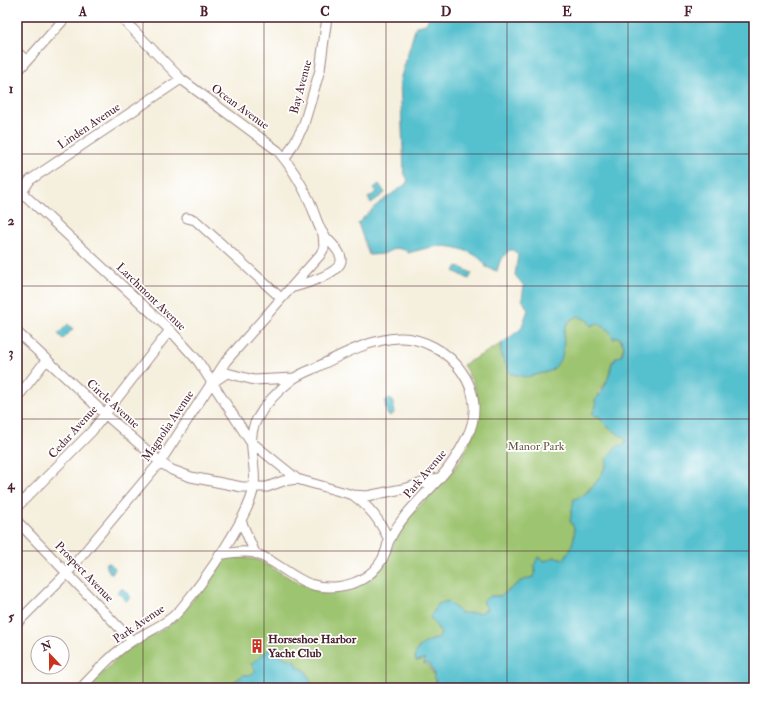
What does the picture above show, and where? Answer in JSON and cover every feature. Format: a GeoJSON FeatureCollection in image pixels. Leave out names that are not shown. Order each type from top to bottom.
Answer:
{"type":"FeatureCollection","features":[{"type":"Feature","properties":{"kind":"street"},"geometry":{"type":"LineString","coordinates":[[17,72],[26,60],[66,17]]}},
{"type":"Feature","properties":{"kind":"street","name":"Ocean Avenue"},"geometry":{"type":"LineString","coordinates":[[121,17],[181,79],[278,151],[285,159],[308,199],[323,233]]}},
{"type":"Feature","properties":{"kind":"street","name":"Bay Avenue"},"geometry":{"type":"LineString","coordinates":[[285,159],[303,126],[320,70],[327,17]]}},
{"type":"Feature","properties":{"kind":"street"},"geometry":{"type":"LineString","coordinates":[[17,52],[26,60]]}},
{"type":"Feature","properties":{"kind":"street","name":"Linden Avenue"},"geometry":{"type":"LineString","coordinates":[[18,194],[30,180],[181,79]]}},
{"type":"Feature","properties":{"kind":"street","name":"Larchmont Avenue"},"geometry":{"type":"LineString","coordinates":[[18,194],[170,330],[198,361],[250,441]]}},
{"type":"Feature","properties":{"kind":"street"},"geometry":{"type":"LineString","coordinates":[[187,218],[195,220],[281,298]]}},
{"type":"Feature","properties":{"kind":"street"},"geometry":{"type":"LineString","coordinates":[[290,289],[333,271],[340,264],[340,255],[323,233]]}},
{"type":"Feature","properties":{"kind":"street","name":"Magnolia Avenue"},"geometry":{"type":"LineString","coordinates":[[17,623],[68,572],[160,462],[226,361],[320,255],[324,248],[323,233]]}},
{"type":"Feature","properties":{"kind":"street","name":"Cedar Avenue"},"geometry":{"type":"LineString","coordinates":[[17,507],[54,471],[106,415],[170,330]]}},
{"type":"Feature","properties":{"kind":"street","name":"Circle Avenue"},"geometry":{"type":"LineString","coordinates":[[17,332],[106,415],[160,462],[172,470],[191,477],[242,487],[267,487],[283,481],[297,479]]}},
{"type":"Feature","properties":{"kind":"street","name":"Park Avenue"},"geometry":{"type":"LineString","coordinates":[[81,688],[132,641],[164,623],[183,607],[219,555],[241,521],[254,487],[254,455],[250,441],[253,427],[258,417],[270,402],[294,378],[361,347],[391,339],[401,338],[418,341],[444,353],[462,371],[472,393],[476,407],[471,428],[452,462],[406,515],[389,540],[385,554],[376,568],[368,575],[357,582],[341,586],[321,587],[309,583],[255,553],[234,552],[219,555]]}},
{"type":"Feature","properties":{"kind":"street"},"geometry":{"type":"LineString","coordinates":[[17,398],[47,359]]}},
{"type":"Feature","properties":{"kind":"street","name":"Park Avenue"},"geometry":{"type":"LineString","coordinates":[[212,382],[227,373],[254,380],[294,378]]}},
{"type":"Feature","properties":{"kind":"street","name":"Circle Avenue"},"geometry":{"type":"LineString","coordinates":[[250,441],[297,479],[353,495],[367,496],[408,488],[441,476]]}},
{"type":"Feature","properties":{"kind":"street","name":"Circle Avenue"},"geometry":{"type":"LineString","coordinates":[[353,495],[376,515],[389,540]]}},
{"type":"Feature","properties":{"kind":"street","name":"Prospect Avenue"},"geometry":{"type":"LineString","coordinates":[[17,521],[68,572],[132,641]]}},
{"type":"Feature","properties":{"kind":"street"},"geometry":{"type":"LineString","coordinates":[[241,521],[255,553]]}},
{"type":"Feature","properties":{"kind":"green space","name":"Manor Park"},"geometry":{"type":"Polygon","coordinates":[[[578,315],[610,331],[615,339],[617,336],[624,345],[621,356],[612,362],[608,379],[599,393],[593,416],[599,416],[604,423],[626,440],[624,445],[607,463],[597,482],[583,496],[570,521],[573,526],[574,535],[572,545],[564,559],[555,557],[545,561],[539,557],[533,577],[521,581],[501,596],[490,596],[483,601],[487,609],[480,613],[460,614],[455,607],[437,628],[441,633],[438,639],[434,639],[418,648],[415,658],[416,661],[425,659],[436,679],[434,688],[308,688],[312,683],[305,670],[298,667],[296,661],[283,657],[251,664],[257,671],[249,675],[244,675],[227,686],[206,685],[189,688],[87,688],[125,651],[162,630],[180,616],[220,565],[230,557],[258,560],[297,582],[336,591],[382,563],[388,556],[403,525],[447,477],[465,452],[476,419],[477,397],[471,378],[463,365],[501,344],[501,357],[563,343],[566,327],[570,320],[578,315]]]}},
{"type":"Feature","properties":{"kind":"water"},"geometry":{"type":"Polygon","coordinates":[[[429,17],[754,17],[754,688],[434,688],[436,680],[434,679],[434,673],[429,663],[424,664],[425,659],[416,661],[415,656],[418,649],[425,643],[438,639],[441,633],[430,617],[438,604],[448,601],[460,613],[480,613],[487,609],[483,601],[490,596],[501,596],[521,581],[533,577],[536,569],[534,566],[538,557],[545,561],[555,557],[564,559],[572,545],[574,535],[573,526],[570,521],[574,499],[590,490],[601,475],[607,464],[606,460],[616,446],[624,445],[626,440],[601,420],[599,416],[593,416],[593,412],[596,407],[595,400],[601,393],[606,383],[612,362],[615,361],[616,357],[621,356],[624,348],[621,339],[616,336],[615,339],[613,339],[609,331],[597,323],[591,326],[588,321],[578,316],[567,324],[564,333],[562,356],[551,371],[527,377],[511,374],[501,356],[501,344],[521,329],[528,310],[522,299],[524,286],[515,275],[518,255],[513,250],[509,250],[500,261],[497,271],[486,267],[479,258],[464,250],[440,246],[408,253],[405,250],[396,248],[383,254],[369,255],[358,223],[379,203],[406,184],[408,180],[404,173],[400,80],[416,26],[426,24],[429,17]]]}},
{"type":"Feature","properties":{"kind":"water"},"geometry":{"type":"Polygon","coordinates":[[[379,184],[385,193],[371,203],[368,198],[377,192],[374,188],[379,184]]]}},
{"type":"Feature","properties":{"kind":"water"},"geometry":{"type":"Polygon","coordinates":[[[457,266],[472,273],[469,279],[454,271],[457,266]]]}},
{"type":"Feature","properties":{"kind":"water"},"geometry":{"type":"Polygon","coordinates":[[[68,324],[73,329],[63,339],[58,334],[68,324]]]}},
{"type":"Feature","properties":{"kind":"water"},"geometry":{"type":"Polygon","coordinates":[[[388,399],[392,400],[395,412],[391,416],[387,414],[385,402],[388,399]]]}},
{"type":"Feature","properties":{"kind":"water"},"geometry":{"type":"Polygon","coordinates":[[[109,563],[115,568],[113,573],[110,573],[105,564],[109,563]]]}},
{"type":"Feature","properties":{"kind":"water"},"geometry":{"type":"Polygon","coordinates":[[[120,589],[123,589],[131,597],[126,601],[117,592],[120,589]]]}},
{"type":"Feature","properties":{"kind":"water"},"geometry":{"type":"Polygon","coordinates":[[[274,645],[283,657],[296,661],[298,667],[305,670],[312,683],[308,688],[189,688],[206,685],[227,686],[244,675],[249,675],[256,671],[251,664],[274,645]]]}},
{"type":"Feature","properties":{"kind":"place","name":"Horseshoe Harbor Yacht Club"},"geometry":{"type":"Point","coordinates":[257,646]}}]}
